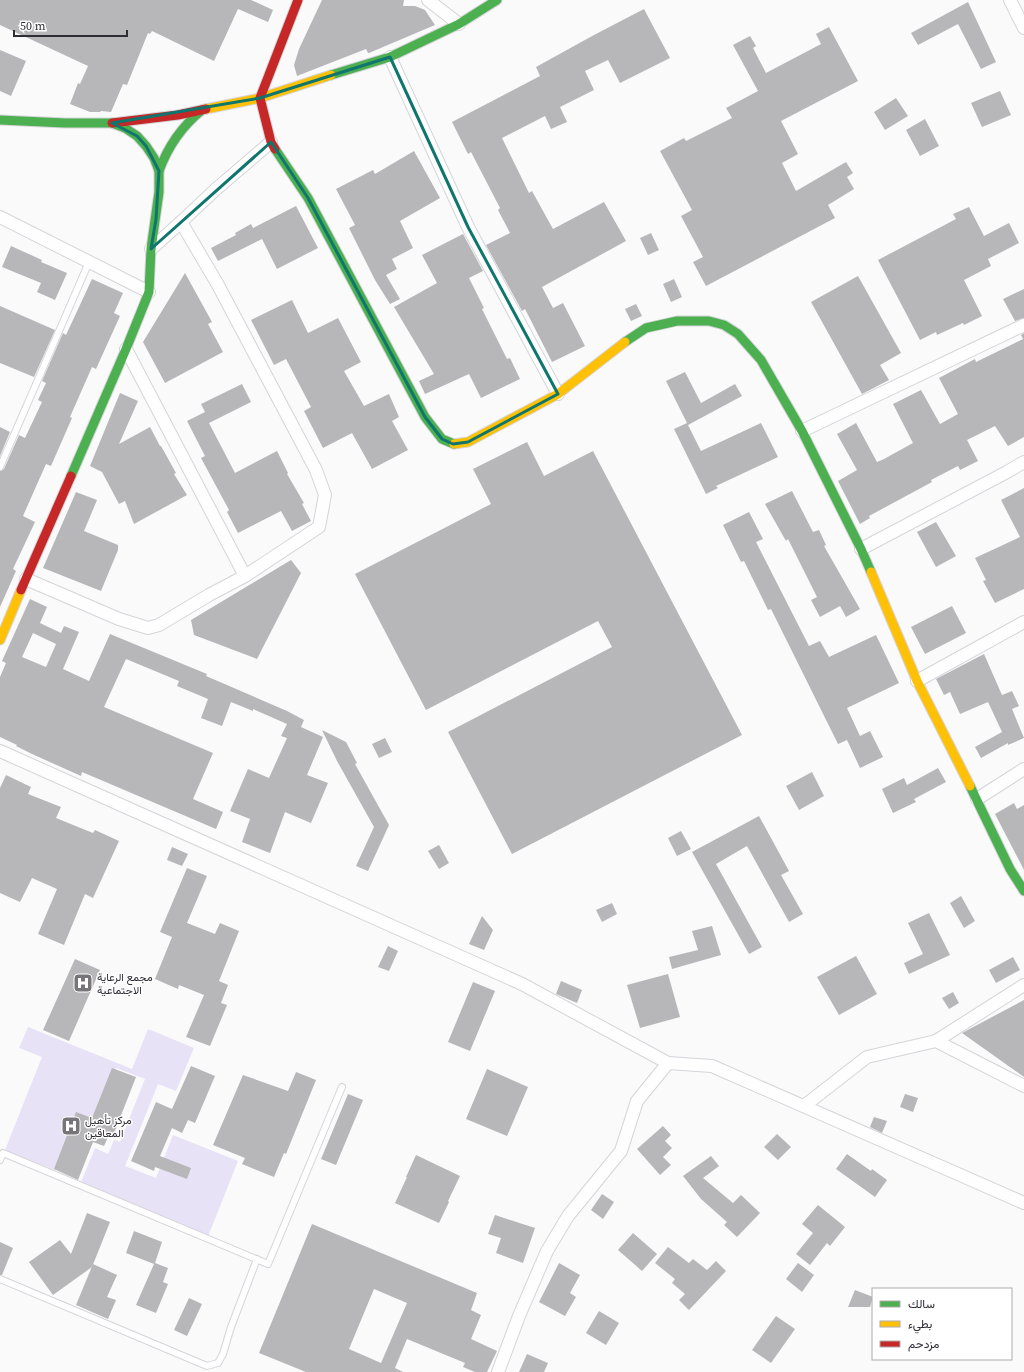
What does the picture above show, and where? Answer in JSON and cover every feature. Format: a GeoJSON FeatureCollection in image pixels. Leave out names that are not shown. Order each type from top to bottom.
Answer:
{"type":"FeatureCollection","features":[{"type":"Feature","properties":{"kind":"street"},"geometry":{"type":"LineString","coordinates":[[298,0],[260,98],[271,142],[308,198],[425,417],[442,439],[453,444],[468,442],[558,394],[618,347],[646,328],[677,321],[710,321],[724,325],[738,334],[761,360],[802,431],[861,549],[917,681],[1010,869],[1024,891]]}},
{"type":"Feature","properties":{"kind":"street"},"geometry":{"type":"LineString","coordinates":[[428,0],[459,24]]}},
{"type":"Feature","properties":{"kind":"street"},"geometry":{"type":"LineString","coordinates":[[0,120],[65,123],[112,122],[150,119],[260,98],[390,57],[459,24],[497,0]]}},
{"type":"Feature","properties":{"kind":"street"},"geometry":{"type":"LineString","coordinates":[[1010,0],[1024,28]]}},
{"type":"Feature","properties":{"kind":"street"},"geometry":{"type":"LineString","coordinates":[[390,57],[468,227],[558,394]]}},
{"type":"Feature","properties":{"kind":"street"},"geometry":{"type":"LineString","coordinates":[[0,640],[149,292],[151,249],[159,192],[159,171],[168,147],[187,122],[202,110]]}},
{"type":"Feature","properties":{"kind":"street"},"geometry":{"type":"LineString","coordinates":[[112,122],[137,136],[154,158],[159,171]]}},
{"type":"Feature","properties":{"kind":"street"},"geometry":{"type":"LineString","coordinates":[[151,249],[215,190],[271,142]]}},
{"type":"Feature","properties":{"kind":"street"},"geometry":{"type":"LineString","coordinates":[[0,230],[2,218],[149,292]]}},
{"type":"Feature","properties":{"kind":"street"},"geometry":{"type":"LineString","coordinates":[[26,579],[119,619],[148,628],[159,625],[245,576],[319,527],[325,495],[316,470],[218,285],[181,222]]}},
{"type":"Feature","properties":{"kind":"street"},"geometry":{"type":"LineString","coordinates":[[802,431],[1024,325]]}},
{"type":"Feature","properties":{"kind":"street"},"geometry":{"type":"LineString","coordinates":[[126,348],[245,576]]}},
{"type":"Feature","properties":{"kind":"street"},"geometry":{"type":"LineString","coordinates":[[861,549],[1024,462]]}},
{"type":"Feature","properties":{"kind":"street"},"geometry":{"type":"LineString","coordinates":[[917,681],[1024,622]]}},
{"type":"Feature","properties":{"kind":"street"},"geometry":{"type":"LineString","coordinates":[[0,751],[522,984],[668,1063],[712,1066],[1024,1203]]}},
{"type":"Feature","properties":{"kind":"street"},"geometry":{"type":"LineString","coordinates":[[977,800],[1024,769]]}},
{"type":"Feature","properties":{"kind":"street"},"geometry":{"type":"LineString","coordinates":[[804,1106],[868,1058],[936,1041],[1024,985]]}},
{"type":"Feature","properties":{"kind":"street"},"geometry":{"type":"LineString","coordinates":[[936,1041],[1024,1086]]}},
{"type":"Feature","properties":{"kind":"street"},"geometry":{"type":"LineString","coordinates":[[498,1372],[519,1316],[547,1251],[568,1216],[621,1151],[637,1101],[668,1063]]}},
{"type":"Feature","properties":{"kind":"lane"},"geometry":{"type":"LineString","coordinates":[[0,467],[89,262]]}},
{"type":"Feature","properties":{"kind":"lane"},"geometry":{"type":"LineString","coordinates":[[0,1160],[3,1153],[268,1264],[342,1087]]}},
{"type":"Feature","properties":{"kind":"lane"},"geometry":{"type":"LineString","coordinates":[[0,1279],[208,1366],[218,1363],[223,1354],[231,1327],[257,1259]]}},
{"type":"Feature","properties":{"kind":"highlighted area"},"geometry":{"type":"Polygon","coordinates":[[[390,57],[468,227],[558,394],[468,442],[453,444],[442,439],[425,417],[308,198],[271,142],[151,249],[156,219],[159,171],[146,146],[137,136],[112,123],[260,98],[390,57]]]}},
{"type":"Feature","properties":{"kind":"shaded area"},"geometry":{"type":"Polygon","coordinates":[[[28,1027],[132,1069],[148,1029],[194,1048],[176,1091],[158,1084],[125,1166],[156,1178],[173,1135],[238,1161],[207,1239],[79,1187],[95,1148],[108,1154],[114,1140],[120,1142],[145,1079],[116,1068],[95,1121],[78,1114],[55,1170],[5,1150],[42,1057],[19,1048],[28,1027]]]}},
{"type":"Feature","properties":{"kind":"building"},"geometry":{"type":"Polygon","coordinates":[[[0,0],[251,0],[273,10],[268,22],[238,9],[214,61],[152,31],[150,34],[148,33],[127,85],[123,84],[111,112],[90,112],[70,104],[78,83],[80,84],[88,66],[0,25],[0,0]]]}},
{"type":"Feature","properties":{"kind":"building"},"geometry":{"type":"Polygon","coordinates":[[[322,0],[404,0],[403,6],[415,6],[425,10],[435,25],[369,53],[366,49],[297,76],[294,65],[299,49],[322,0]]]}},
{"type":"Feature","properties":{"kind":"building"},"geometry":{"type":"Polygon","coordinates":[[[968,2],[996,62],[981,69],[958,24],[918,45],[911,33],[968,2]]]}},
{"type":"Feature","properties":{"kind":"building"},"geometry":{"type":"Polygon","coordinates":[[[644,9],[670,58],[620,83],[608,60],[585,71],[594,90],[560,107],[567,122],[551,129],[545,116],[502,138],[529,193],[532,191],[553,229],[604,202],[626,241],[542,287],[553,308],[563,303],[585,346],[552,362],[525,309],[522,311],[486,245],[510,233],[498,210],[500,208],[471,152],[468,154],[452,122],[540,76],[536,67],[644,9]]]}},
{"type":"Feature","properties":{"kind":"building"},"geometry":{"type":"Polygon","coordinates":[[[829,27],[858,81],[781,121],[798,154],[782,163],[796,191],[846,162],[853,173],[847,177],[854,189],[828,205],[835,218],[706,286],[693,262],[703,257],[681,216],[692,210],[660,151],[684,138],[686,141],[732,118],[726,108],[758,91],[733,45],[750,36],[756,46],[753,48],[766,73],[821,44],[816,34],[829,27]]]}},
{"type":"Feature","properties":{"kind":"building"},"geometry":{"type":"Polygon","coordinates":[[[0,50],[26,61],[11,96],[0,91],[0,50]]]}},
{"type":"Feature","properties":{"kind":"building"},"geometry":{"type":"Polygon","coordinates":[[[1000,91],[1011,115],[982,127],[971,103],[1000,91]]]}},
{"type":"Feature","properties":{"kind":"building"},"geometry":{"type":"Polygon","coordinates":[[[896,98],[908,116],[885,130],[874,112],[896,98]]]}},
{"type":"Feature","properties":{"kind":"building"},"geometry":{"type":"Polygon","coordinates":[[[925,119],[939,146],[920,156],[906,130],[925,119]]]}},
{"type":"Feature","properties":{"kind":"building"},"geometry":{"type":"Polygon","coordinates":[[[414,151],[440,198],[400,221],[413,248],[392,259],[397,269],[386,275],[400,299],[390,304],[375,280],[349,228],[355,225],[336,189],[373,170],[375,174],[414,151]]]}},
{"type":"Feature","properties":{"kind":"building"},"geometry":{"type":"Polygon","coordinates":[[[296,206],[318,248],[277,269],[262,239],[218,261],[211,248],[236,235],[235,233],[251,224],[253,228],[296,206]]]}},
{"type":"Feature","properties":{"kind":"building"},"geometry":{"type":"Polygon","coordinates":[[[969,207],[984,236],[1009,223],[1019,243],[988,259],[991,266],[964,280],[982,316],[964,325],[963,323],[937,335],[936,332],[920,340],[878,260],[956,219],[953,214],[969,207]]]}},
{"type":"Feature","properties":{"kind":"building"},"geometry":{"type":"Polygon","coordinates":[[[651,233],[659,250],[648,255],[640,238],[651,233]]]}},
{"type":"Feature","properties":{"kind":"building"},"geometry":{"type":"Polygon","coordinates":[[[463,234],[483,271],[469,278],[484,308],[482,309],[507,359],[510,358],[520,379],[481,398],[469,374],[425,394],[419,381],[434,374],[394,307],[437,283],[422,255],[463,234]]]}},
{"type":"Feature","properties":{"kind":"building"},"geometry":{"type":"Polygon","coordinates":[[[11,246],[42,260],[41,262],[67,273],[55,300],[37,292],[41,283],[2,267],[11,246]]]}},
{"type":"Feature","properties":{"kind":"building"},"geometry":{"type":"Polygon","coordinates":[[[185,273],[212,322],[208,324],[223,352],[165,383],[143,342],[185,273]]]}},
{"type":"Feature","properties":{"kind":"building"},"geometry":{"type":"Polygon","coordinates":[[[858,276],[901,353],[880,365],[889,380],[862,394],[811,302],[858,276]]]}},
{"type":"Feature","properties":{"kind":"building"},"geometry":{"type":"Polygon","coordinates":[[[92,279],[123,293],[114,313],[120,316],[96,369],[92,367],[51,466],[46,464],[23,516],[35,522],[13,569],[16,571],[0,607],[0,471],[4,469],[19,435],[25,438],[42,402],[38,400],[46,383],[42,381],[63,333],[66,335],[92,279]]]}},
{"type":"Feature","properties":{"kind":"building"},"geometry":{"type":"Polygon","coordinates":[[[674,279],[682,297],[671,302],[663,284],[674,279]]]}},
{"type":"Feature","properties":{"kind":"building"},"geometry":{"type":"Polygon","coordinates":[[[1024,289],[1024,318],[1015,321],[1003,299],[1024,289]]]}},
{"type":"Feature","properties":{"kind":"building"},"geometry":{"type":"Polygon","coordinates":[[[292,300],[308,333],[338,318],[361,362],[344,371],[364,406],[389,394],[399,417],[392,421],[408,450],[372,469],[352,433],[323,448],[304,411],[311,407],[286,359],[274,365],[251,320],[292,300]]]}},
{"type":"Feature","properties":{"kind":"building"},"geometry":{"type":"Polygon","coordinates":[[[636,304],[642,316],[631,321],[625,309],[636,304]]]}},
{"type":"Feature","properties":{"kind":"building"},"geometry":{"type":"Polygon","coordinates":[[[0,306],[55,330],[34,377],[0,363],[0,306]]]}},
{"type":"Feature","properties":{"kind":"building"},"geometry":{"type":"Polygon","coordinates":[[[1024,333],[1024,437],[1008,446],[995,426],[967,440],[978,461],[960,470],[958,466],[931,480],[932,482],[869,516],[870,518],[860,524],[838,481],[857,470],[837,434],[856,423],[877,462],[884,459],[913,443],[893,404],[921,390],[940,424],[958,414],[939,378],[975,359],[976,362],[1023,339],[1021,335],[1024,333]]]}},
{"type":"Feature","properties":{"kind":"building"},"geometry":{"type":"Polygon","coordinates":[[[685,372],[701,403],[735,384],[742,396],[688,425],[701,451],[761,423],[778,457],[716,486],[718,488],[706,494],[674,429],[687,423],[666,381],[685,372]]]}},
{"type":"Feature","properties":{"kind":"building"},"geometry":{"type":"Polygon","coordinates":[[[242,384],[251,402],[209,423],[235,473],[277,451],[288,473],[287,474],[304,503],[302,504],[311,521],[292,531],[281,511],[238,533],[227,512],[229,510],[201,458],[205,456],[187,421],[205,412],[201,404],[242,384]]]}},
{"type":"Feature","properties":{"kind":"building"},"geometry":{"type":"Polygon","coordinates":[[[120,393],[138,401],[119,444],[150,427],[176,473],[174,474],[187,495],[134,524],[125,501],[119,504],[102,472],[90,466],[120,393]]]}},
{"type":"Feature","properties":{"kind":"building"},"geometry":{"type":"Polygon","coordinates":[[[0,427],[10,432],[0,456],[0,427]]]}},
{"type":"Feature","properties":{"kind":"building"},"geometry":{"type":"Polygon","coordinates":[[[527,442],[544,476],[593,451],[742,735],[512,854],[448,732],[612,647],[598,621],[426,710],[355,574],[491,504],[473,469],[527,442]]]}},
{"type":"Feature","properties":{"kind":"building"},"geometry":{"type":"Polygon","coordinates":[[[1024,488],[1024,589],[995,603],[983,581],[986,580],[975,558],[1020,537],[1001,500],[1024,488]]]}},
{"type":"Feature","properties":{"kind":"building"},"geometry":{"type":"Polygon","coordinates":[[[792,491],[813,532],[819,530],[826,545],[824,546],[860,609],[846,617],[840,606],[820,617],[811,600],[817,597],[788,539],[786,541],[765,504],[792,491]]]}},
{"type":"Feature","properties":{"kind":"building"},"geometry":{"type":"Polygon","coordinates":[[[76,492],[97,500],[84,531],[118,545],[118,550],[101,591],[43,568],[76,492]]]}},
{"type":"Feature","properties":{"kind":"building"},"geometry":{"type":"Polygon","coordinates":[[[749,512],[763,539],[756,542],[809,646],[820,641],[829,657],[876,635],[899,683],[847,708],[860,736],[870,731],[883,757],[860,768],[847,740],[838,744],[771,609],[768,610],[744,561],[741,562],[723,525],[749,512]]]}},
{"type":"Feature","properties":{"kind":"building"},"geometry":{"type":"Polygon","coordinates":[[[936,522],[956,556],[936,567],[917,532],[936,522]]]}},
{"type":"Feature","properties":{"kind":"building"},"geometry":{"type":"Polygon","coordinates":[[[291,560],[301,573],[257,659],[194,635],[191,620],[291,560]]]}},
{"type":"Feature","properties":{"kind":"building"},"geometry":{"type":"Polygon","coordinates":[[[30,599],[47,607],[40,623],[61,633],[64,626],[79,632],[63,669],[89,681],[110,634],[207,674],[206,676],[287,711],[304,720],[301,727],[323,737],[307,775],[328,783],[311,823],[285,812],[270,853],[242,842],[250,819],[230,811],[248,769],[269,778],[287,738],[281,736],[287,724],[253,709],[253,711],[231,702],[222,726],[201,718],[208,699],[177,686],[179,681],[126,659],[104,707],[213,753],[193,799],[223,812],[216,829],[82,772],[81,776],[32,754],[0,737],[0,677],[6,663],[2,661],[30,599]],[[33,633],[22,657],[46,667],[56,644],[33,633]]]}},
{"type":"Feature","properties":{"kind":"building"},"geometry":{"type":"Polygon","coordinates":[[[952,606],[966,633],[925,654],[911,627],[952,606]]]}},
{"type":"Feature","properties":{"kind":"building"},"geometry":{"type":"Polygon","coordinates":[[[984,654],[1002,695],[1012,691],[1019,706],[1012,709],[1024,738],[1008,745],[1008,743],[981,758],[975,747],[1002,732],[988,702],[960,714],[950,692],[944,695],[936,679],[984,654]]]}},
{"type":"Feature","properties":{"kind":"building"},"geometry":{"type":"Polygon","coordinates":[[[322,730],[346,742],[357,763],[355,764],[389,825],[368,871],[356,866],[374,827],[337,761],[322,730]]]}},
{"type":"Feature","properties":{"kind":"building"},"geometry":{"type":"Polygon","coordinates":[[[385,738],[392,752],[379,758],[372,744],[385,738]]]}},
{"type":"Feature","properties":{"kind":"building"},"geometry":{"type":"Polygon","coordinates":[[[938,768],[946,782],[914,799],[916,802],[893,813],[882,789],[904,778],[907,785],[938,768]]]}},
{"type":"Feature","properties":{"kind":"building"},"geometry":{"type":"Polygon","coordinates":[[[812,772],[824,796],[799,810],[786,786],[812,772]]]}},
{"type":"Feature","properties":{"kind":"building"},"geometry":{"type":"Polygon","coordinates":[[[6,775],[31,787],[28,794],[61,807],[56,818],[93,833],[95,830],[119,841],[93,898],[85,894],[64,945],[38,934],[57,889],[32,878],[20,902],[0,893],[0,788],[6,775]]]}},
{"type":"Feature","properties":{"kind":"building"},"geometry":{"type":"Polygon","coordinates":[[[1014,803],[1017,809],[1024,805],[1024,870],[995,814],[1014,803]]]}},
{"type":"Feature","properties":{"kind":"building"},"geometry":{"type":"Polygon","coordinates":[[[759,816],[789,871],[781,875],[803,914],[789,922],[747,846],[716,864],[762,947],[749,954],[692,852],[759,816]]]}},
{"type":"Feature","properties":{"kind":"building"},"geometry":{"type":"Polygon","coordinates":[[[681,831],[691,849],[677,856],[668,838],[681,831]]]}},
{"type":"Feature","properties":{"kind":"building"},"geometry":{"type":"Polygon","coordinates":[[[439,845],[449,863],[439,869],[428,851],[439,845]]]}},
{"type":"Feature","properties":{"kind":"building"},"geometry":{"type":"Polygon","coordinates":[[[172,847],[188,854],[182,866],[167,860],[172,847]]]}},
{"type":"Feature","properties":{"kind":"building"},"geometry":{"type":"Polygon","coordinates":[[[187,868],[207,876],[187,923],[215,934],[220,923],[239,931],[219,981],[228,985],[221,1003],[227,1005],[210,1046],[186,1037],[204,995],[179,985],[178,989],[155,979],[172,937],[160,932],[187,868]]]}},
{"type":"Feature","properties":{"kind":"building"},"geometry":{"type":"Polygon","coordinates":[[[961,896],[975,921],[964,928],[950,903],[961,896]]]}},
{"type":"Feature","properties":{"kind":"building"},"geometry":{"type":"Polygon","coordinates":[[[612,903],[617,914],[602,922],[596,910],[612,903]]]}},
{"type":"Feature","properties":{"kind":"building"},"geometry":{"type":"Polygon","coordinates":[[[929,913],[950,955],[909,974],[904,963],[923,954],[908,923],[929,913]]]}},
{"type":"Feature","properties":{"kind":"building"},"geometry":{"type":"Polygon","coordinates":[[[482,916],[493,930],[484,950],[469,944],[482,916]]]}},
{"type":"Feature","properties":{"kind":"building"},"geometry":{"type":"Polygon","coordinates":[[[712,926],[721,955],[672,969],[669,957],[698,950],[692,931],[712,926]]]}},
{"type":"Feature","properties":{"kind":"building"},"geometry":{"type":"Polygon","coordinates":[[[388,946],[398,951],[389,971],[378,967],[388,946]]]}},
{"type":"Feature","properties":{"kind":"building"},"geometry":{"type":"Polygon","coordinates":[[[856,956],[877,994],[839,1015],[817,977],[856,956]]]}},
{"type":"Feature","properties":{"kind":"building"},"geometry":{"type":"Polygon","coordinates":[[[1013,957],[1020,970],[996,983],[989,970],[1013,957]]]}},
{"type":"Feature","properties":{"kind":"building"},"geometry":{"type":"Polygon","coordinates":[[[75,959],[100,970],[69,1041],[43,1030],[75,959]]]}},
{"type":"Feature","properties":{"kind":"building"},"geometry":{"type":"Polygon","coordinates":[[[668,974],[680,1017],[640,1028],[627,985],[668,974]]]}},
{"type":"Feature","properties":{"kind":"building"},"geometry":{"type":"Polygon","coordinates":[[[561,981],[582,990],[577,1003],[556,994],[561,981]]]}},
{"type":"Feature","properties":{"kind":"building"},"geometry":{"type":"Polygon","coordinates":[[[473,982],[495,991],[470,1051],[448,1042],[473,982]]]}},
{"type":"Feature","properties":{"kind":"building"},"geometry":{"type":"Polygon","coordinates":[[[953,992],[959,1003],[949,1009],[942,998],[953,992]]]}},
{"type":"Feature","properties":{"kind":"building"},"geometry":{"type":"Polygon","coordinates":[[[1024,1000],[1024,1077],[962,1033],[1024,1000]]]}},
{"type":"Feature","properties":{"kind":"building"},"geometry":{"type":"Polygon","coordinates":[[[191,1066],[215,1076],[195,1123],[188,1120],[182,1133],[172,1128],[160,1156],[191,1168],[187,1179],[155,1167],[154,1171],[131,1161],[156,1102],[172,1109],[191,1066]]]}},
{"type":"Feature","properties":{"kind":"building"},"geometry":{"type":"Polygon","coordinates":[[[112,1068],[136,1077],[113,1136],[109,1135],[104,1146],[93,1142],[78,1180],[54,1169],[76,1112],[92,1118],[112,1068]]]}},
{"type":"Feature","properties":{"kind":"building"},"geometry":{"type":"Polygon","coordinates":[[[487,1069],[528,1087],[507,1136],[466,1119],[487,1069]]]}},
{"type":"Feature","properties":{"kind":"building"},"geometry":{"type":"Polygon","coordinates":[[[296,1072],[316,1080],[286,1154],[284,1153],[274,1177],[242,1164],[245,1158],[213,1145],[243,1075],[288,1091],[296,1072]]]}},
{"type":"Feature","properties":{"kind":"building"},"geometry":{"type":"Polygon","coordinates":[[[348,1094],[363,1100],[336,1165],[321,1159],[348,1094]]]}},
{"type":"Feature","properties":{"kind":"building"},"geometry":{"type":"Polygon","coordinates":[[[905,1094],[918,1098],[913,1112],[900,1107],[905,1094]]]}},
{"type":"Feature","properties":{"kind":"building"},"geometry":{"type":"Polygon","coordinates":[[[874,1117],[887,1121],[882,1133],[870,1127],[874,1117]]]}},
{"type":"Feature","properties":{"kind":"building"},"geometry":{"type":"Polygon","coordinates":[[[663,1126],[671,1135],[665,1141],[672,1148],[663,1157],[671,1165],[660,1175],[637,1149],[663,1126]]]}},
{"type":"Feature","properties":{"kind":"building"},"geometry":{"type":"Polygon","coordinates":[[[777,1134],[791,1147],[778,1160],[764,1147],[777,1134]]]}},
{"type":"Feature","properties":{"kind":"building"},"geometry":{"type":"Polygon","coordinates":[[[847,1154],[887,1180],[875,1197],[836,1169],[847,1154]]]}},
{"type":"Feature","properties":{"kind":"building"},"geometry":{"type":"Polygon","coordinates":[[[416,1155],[460,1176],[439,1223],[395,1203],[416,1155]]]}},
{"type":"Feature","properties":{"kind":"building"},"geometry":{"type":"Polygon","coordinates":[[[711,1156],[719,1166],[703,1178],[733,1203],[741,1195],[760,1213],[737,1237],[724,1225],[727,1222],[701,1199],[683,1176],[711,1156]]]}},
{"type":"Feature","properties":{"kind":"building"},"geometry":{"type":"Polygon","coordinates":[[[602,1194],[614,1202],[603,1219],[591,1210],[602,1194]]]}},
{"type":"Feature","properties":{"kind":"building"},"geometry":{"type":"Polygon","coordinates":[[[818,1205],[845,1227],[830,1246],[827,1243],[810,1265],[796,1254],[813,1233],[802,1224],[818,1205]]]}},
{"type":"Feature","properties":{"kind":"building"},"geometry":{"type":"Polygon","coordinates":[[[87,1213],[110,1222],[92,1267],[53,1295],[29,1262],[60,1240],[71,1254],[87,1213]]]}},
{"type":"Feature","properties":{"kind":"building"},"geometry":{"type":"Polygon","coordinates":[[[495,1215],[535,1228],[523,1263],[496,1253],[501,1238],[488,1234],[495,1215]]]}},
{"type":"Feature","properties":{"kind":"building"},"geometry":{"type":"Polygon","coordinates":[[[312,1224],[477,1293],[471,1310],[481,1315],[471,1339],[497,1351],[487,1372],[475,1372],[463,1367],[465,1363],[407,1339],[395,1368],[403,1372],[306,1372],[259,1353],[312,1224]],[[374,1289],[349,1349],[381,1363],[407,1303],[374,1289]]]}},
{"type":"Feature","properties":{"kind":"building"},"geometry":{"type":"Polygon","coordinates":[[[134,1231],[162,1242],[155,1263],[168,1268],[163,1282],[168,1284],[156,1313],[136,1305],[154,1264],[126,1253],[134,1231]]]}},
{"type":"Feature","properties":{"kind":"building"},"geometry":{"type":"Polygon","coordinates":[[[633,1233],[657,1254],[642,1271],[618,1250],[633,1233]]]}},
{"type":"Feature","properties":{"kind":"building"},"geometry":{"type":"Polygon","coordinates":[[[0,1242],[13,1248],[2,1275],[0,1275],[0,1242]]]}},
{"type":"Feature","properties":{"kind":"building"},"geometry":{"type":"Polygon","coordinates":[[[668,1247],[689,1263],[693,1259],[707,1270],[716,1261],[726,1271],[689,1310],[679,1300],[685,1294],[672,1283],[675,1279],[655,1263],[668,1247]]]}},
{"type":"Feature","properties":{"kind":"building"},"geometry":{"type":"Polygon","coordinates":[[[559,1263],[580,1275],[570,1293],[576,1297],[565,1316],[539,1302],[559,1263]]]}},
{"type":"Feature","properties":{"kind":"building"},"geometry":{"type":"Polygon","coordinates":[[[798,1263],[814,1275],[802,1292],[786,1279],[798,1263]]]}},
{"type":"Feature","properties":{"kind":"building"},"geometry":{"type":"Polygon","coordinates":[[[93,1264],[117,1275],[107,1297],[116,1300],[108,1319],[76,1305],[93,1264]]]}},
{"type":"Feature","properties":{"kind":"building"},"geometry":{"type":"Polygon","coordinates":[[[855,1290],[872,1297],[870,1307],[848,1307],[855,1290]]]}},
{"type":"Feature","properties":{"kind":"building"},"geometry":{"type":"Polygon","coordinates":[[[189,1298],[202,1304],[187,1336],[174,1330],[189,1298]]]}},
{"type":"Feature","properties":{"kind":"building"},"geometry":{"type":"Polygon","coordinates":[[[599,1311],[619,1323],[606,1345],[586,1333],[599,1311]]]}},
{"type":"Feature","properties":{"kind":"building"},"geometry":{"type":"Polygon","coordinates":[[[776,1316],[795,1329],[771,1363],[752,1350],[776,1316]]]}},
{"type":"Feature","properties":{"kind":"building"},"geometry":{"type":"Polygon","coordinates":[[[527,1354],[548,1363],[544,1372],[519,1372],[527,1354]]]}},
{"type":"Feature","properties":{"kind":"traffic: fast"},"geometry":{"type":"LineString","coordinates":[[331,75],[390,57],[459,24],[497,0]]}},
{"type":"Feature","properties":{"kind":"traffic: fast"},"geometry":{"type":"LineString","coordinates":[[159,171],[171,145],[194,116],[202,110]]}},
{"type":"Feature","properties":{"kind":"traffic: fast"},"geometry":{"type":"LineString","coordinates":[[0,120],[65,123],[112,123],[125,128],[137,136],[154,158],[159,171],[159,192],[151,249],[149,292],[71,476]]}},
{"type":"Feature","properties":{"kind":"traffic: fast"},"geometry":{"type":"LineString","coordinates":[[275,149],[308,198],[425,417],[442,439],[454,444]]}},
{"type":"Feature","properties":{"kind":"traffic: fast"},"geometry":{"type":"LineString","coordinates":[[625,342],[646,328],[677,321],[709,321],[724,325],[738,334],[761,360],[802,431],[871,572]]}},
{"type":"Feature","properties":{"kind":"traffic: fast"},"geometry":{"type":"LineString","coordinates":[[970,786],[1010,869],[1024,891]]}},
{"type":"Feature","properties":{"kind":"traffic: slow"},"geometry":{"type":"LineString","coordinates":[[206,109],[260,98],[331,75]]}},
{"type":"Feature","properties":{"kind":"traffic: slow"},"geometry":{"type":"LineString","coordinates":[[454,444],[468,442],[558,394],[625,342]]}},
{"type":"Feature","properties":{"kind":"traffic: slow"},"geometry":{"type":"LineString","coordinates":[[871,572],[917,681],[970,786]]}},
{"type":"Feature","properties":{"kind":"traffic: slow"},"geometry":{"type":"LineString","coordinates":[[0,640],[21,590]]}},
{"type":"Feature","properties":{"kind":"traffic: jam"},"geometry":{"type":"LineString","coordinates":[[275,149],[271,142],[260,98],[298,0]]}},
{"type":"Feature","properties":{"kind":"traffic: jam"},"geometry":{"type":"LineString","coordinates":[[112,123],[178,115],[206,109]]}},
{"type":"Feature","properties":{"kind":"traffic: jam"},"geometry":{"type":"LineString","coordinates":[[21,590],[71,476]]}},
{"type":"Feature","properties":{"kind":"place","name":"مجمع الرعاية الاجتماعية"},"geometry":{"type":"Point","coordinates":[83,983]}},
{"type":"Feature","properties":{"kind":"place","name":"مركز تأهيل المعاقين"},"geometry":{"type":"Point","coordinates":[71,1126]}}]}
